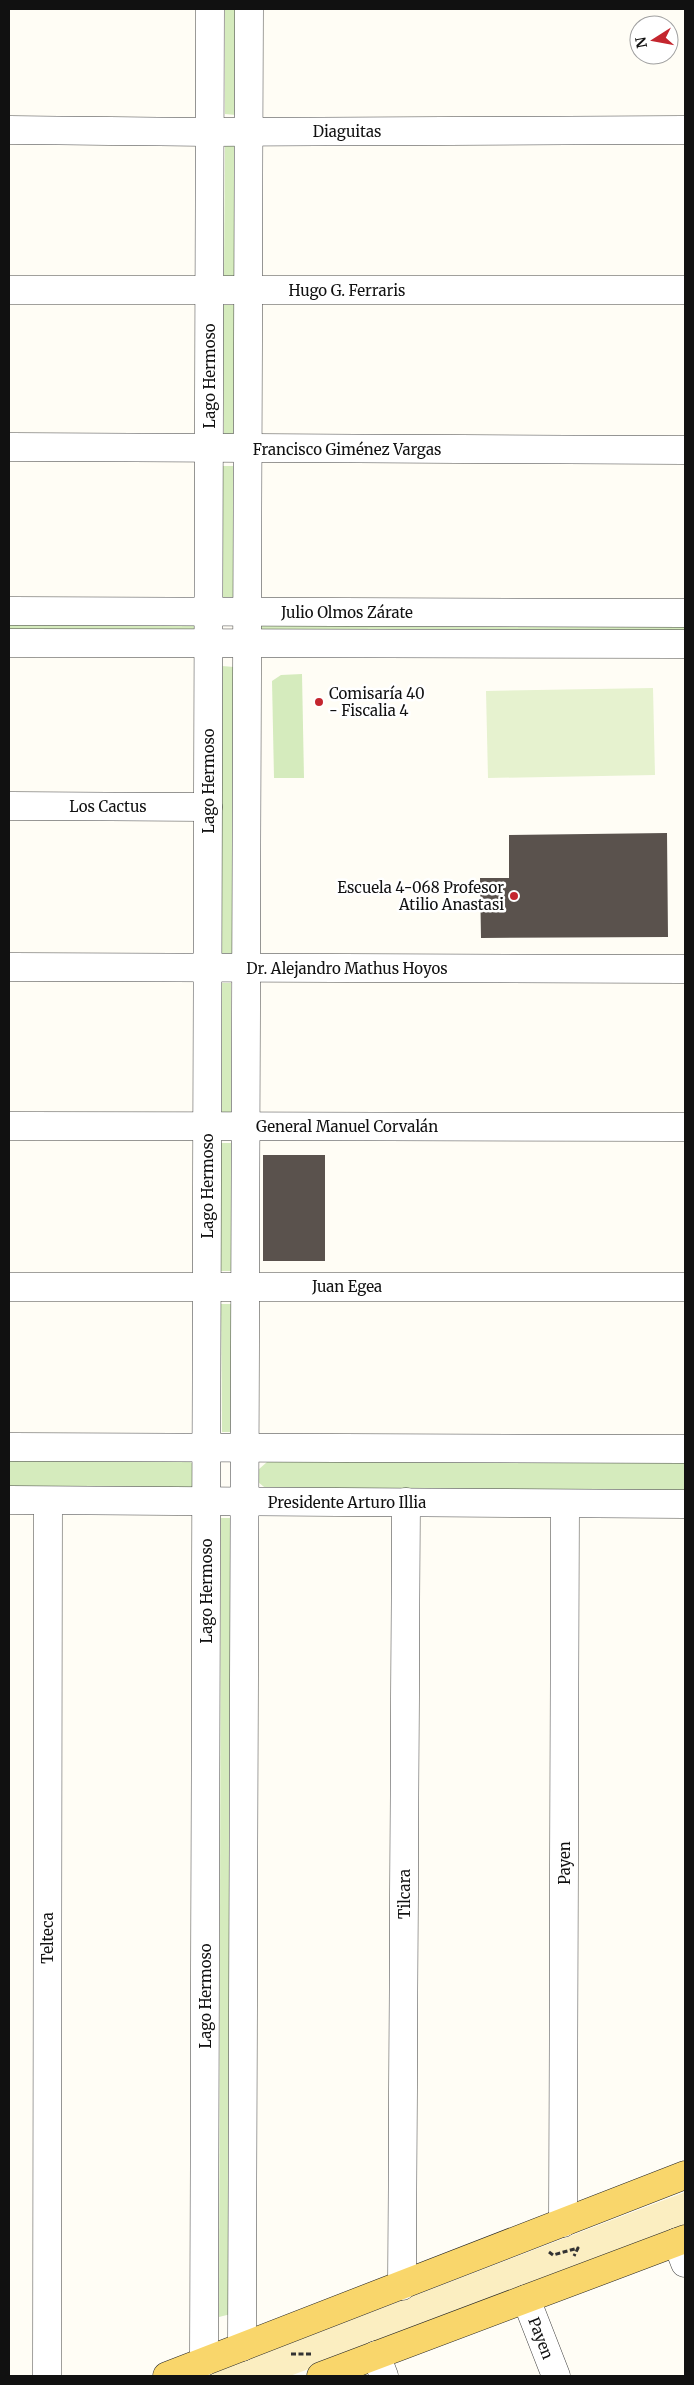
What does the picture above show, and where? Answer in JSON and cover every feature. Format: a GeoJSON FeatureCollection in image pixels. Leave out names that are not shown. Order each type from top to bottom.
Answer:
{"type":"FeatureCollection","features":[{"type":"Feature","properties":{"kind":"main road"},"geometry":{"type":"LineString","coordinates":[[168,2376],[685,2175]]}},
{"type":"Feature","properties":{"kind":"main road"},"geometry":{"type":"LineString","coordinates":[[319,2365],[380,2366],[526,2299],[683,2248]]}},
{"type":"Feature","properties":{"kind":"street","name":"Lago Hermoso"},"geometry":{"type":"LineString","coordinates":[[204,2362],[210,9]]}},
{"type":"Feature","properties":{"kind":"street"},"geometry":{"type":"LineString","coordinates":[[242,2347],[249,9]]}},
{"type":"Feature","properties":{"kind":"street","name":"Diaguitas"},"geometry":{"type":"LineString","coordinates":[[9,130],[209,132],[685,130]]}},
{"type":"Feature","properties":{"kind":"street","name":"Hugo G. Ferraris"},"geometry":{"type":"LineString","coordinates":[[9,290],[685,290]]}},
{"type":"Feature","properties":{"kind":"street","name":"Francisco Giménez Vargas"},"geometry":{"type":"LineString","coordinates":[[9,448],[685,450]]}},
{"type":"Feature","properties":{"kind":"street","name":"Julio Olmos Zárate"},"geometry":{"type":"LineString","coordinates":[[9,611],[685,614]]}},
{"type":"Feature","properties":{"kind":"street","name":"Julio Olmos Zárate"},"geometry":{"type":"LineString","coordinates":[[9,643],[685,644]]}},
{"type":"Feature","properties":{"kind":"street","name":"Los Cactus"},"geometry":{"type":"LineString","coordinates":[[9,806],[208,807]]}},
{"type":"Feature","properties":{"kind":"street","name":"Dr. Alejandro Mathus Hoyos"},"geometry":{"type":"LineString","coordinates":[[9,967],[685,969]]}},
{"type":"Feature","properties":{"kind":"street","name":"General Manuel Corvalán"},"geometry":{"type":"LineString","coordinates":[[9,1126],[685,1127]]}},
{"type":"Feature","properties":{"kind":"street","name":"Juan Egea"},"geometry":{"type":"LineString","coordinates":[[9,1287],[685,1287]]}},
{"type":"Feature","properties":{"kind":"street"},"geometry":{"type":"LineString","coordinates":[[9,1447],[685,1448]]}},
{"type":"Feature","properties":{"kind":"street","name":"Presidente Arturo Illia"},"geometry":{"type":"LineString","coordinates":[[9,1500],[685,1504]]}},
{"type":"Feature","properties":{"kind":"street","name":"Telteca"},"geometry":{"type":"LineString","coordinates":[[47,2376],[48,1501]]}},
{"type":"Feature","properties":{"kind":"street","name":"Tilcara"},"geometry":{"type":"LineString","coordinates":[[402,2286],[406,1502]]}},
{"type":"Feature","properties":{"kind":"street","name":"Payen"},"geometry":{"type":"LineString","coordinates":[[554,2226],[565,1504]]}},
{"type":"Feature","properties":{"kind":"street","name":"Payen"},"geometry":{"type":"LineString","coordinates":[[526,2299],[556,2376]]}},
{"type":"Feature","properties":{"kind":"path"},"geometry":{"type":"LineString","coordinates":[[554,2226],[549,2252],[553,2255],[578,2248],[574,2257]]}},
{"type":"Feature","properties":{"kind":"path"},"geometry":{"type":"LineString","coordinates":[[268,2337],[275,2353],[319,2365]]}},
{"type":"Feature","properties":{"kind":"green space"},"geometry":{"type":"Polygon","coordinates":[[[225,9],[237,9],[236,115],[225,114],[225,9]]]}},
{"type":"Feature","properties":{"kind":"green space"},"geometry":{"type":"Polygon","coordinates":[[[237,145],[236,276],[224,276],[225,146],[237,145]]]}},
{"type":"Feature","properties":{"kind":"green space"},"geometry":{"type":"Polygon","coordinates":[[[223,305],[236,305],[235,435],[224,435],[223,305]]]}},
{"type":"Feature","properties":{"kind":"green space"},"geometry":{"type":"Polygon","coordinates":[[[223,466],[235,466],[234,597],[222,597],[223,466]]]}},
{"type":"Feature","properties":{"kind":"green space"},"geometry":{"type":"Polygon","coordinates":[[[9,622],[197,624],[196,631],[9,634],[9,622]]]}},
{"type":"Feature","properties":{"kind":"green space"},"geometry":{"type":"Polygon","coordinates":[[[685,623],[685,634],[262,633],[258,626],[261,624],[685,623]]]}},
{"type":"Feature","properties":{"kind":"green space"},"geometry":{"type":"Polygon","coordinates":[[[222,666],[234,667],[232,954],[221,954],[222,666]]]}},
{"type":"Feature","properties":{"kind":"green space"},"geometry":{"type":"Polygon","coordinates":[[[302,674],[304,778],[274,778],[272,681],[281,675],[302,674]]]}},
{"type":"Feature","properties":{"kind":"green space"},"geometry":{"type":"Polygon","coordinates":[[[653,688],[655,775],[488,778],[486,691],[653,688]]]}},
{"type":"Feature","properties":{"kind":"green space"},"geometry":{"type":"Polygon","coordinates":[[[222,983],[231,983],[231,1114],[222,1114],[222,983]]]}},
{"type":"Feature","properties":{"kind":"green space"},"geometry":{"type":"Polygon","coordinates":[[[220,1143],[232,1143],[232,1271],[221,1271],[220,1143]]]}},
{"type":"Feature","properties":{"kind":"green space"},"geometry":{"type":"Polygon","coordinates":[[[221,1304],[233,1304],[233,1432],[222,1432],[221,1304]]]}},
{"type":"Feature","properties":{"kind":"green space"},"geometry":{"type":"Polygon","coordinates":[[[9,1459],[189,1461],[194,1465],[198,1478],[192,1488],[9,1491],[9,1459]]]}},
{"type":"Feature","properties":{"kind":"green space"},"geometry":{"type":"Polygon","coordinates":[[[685,1461],[685,1491],[269,1491],[258,1482],[258,1470],[267,1462],[685,1461]]]}},
{"type":"Feature","properties":{"kind":"green space"},"geometry":{"type":"Polygon","coordinates":[[[221,1518],[231,1518],[231,2314],[219,2317],[221,1518]]]}},
{"type":"Feature","properties":{"kind":"sand"},"geometry":{"type":"Polygon","coordinates":[[[685,2192],[685,2227],[290,2376],[205,2376],[685,2192]]]}},
{"type":"Feature","properties":{"kind":"building"},"geometry":{"type":"Polygon","coordinates":[[[667,833],[668,937],[481,938],[480,878],[509,878],[509,835],[667,833]]]}},
{"type":"Feature","properties":{"kind":"building"},"geometry":{"type":"Polygon","coordinates":[[[263,1155],[325,1155],[325,1261],[263,1261],[263,1155]]]}},
{"type":"Feature","properties":{"kind":"place","name":"Comisaría 40 - Fiscalia 4"},"geometry":{"type":"Point","coordinates":[319,702]}},
{"type":"Feature","properties":{"kind":"place","name":"Escuela 4-068 Profesor Atilio Anastasi"},"geometry":{"type":"Point","coordinates":[514,896]}}]}
